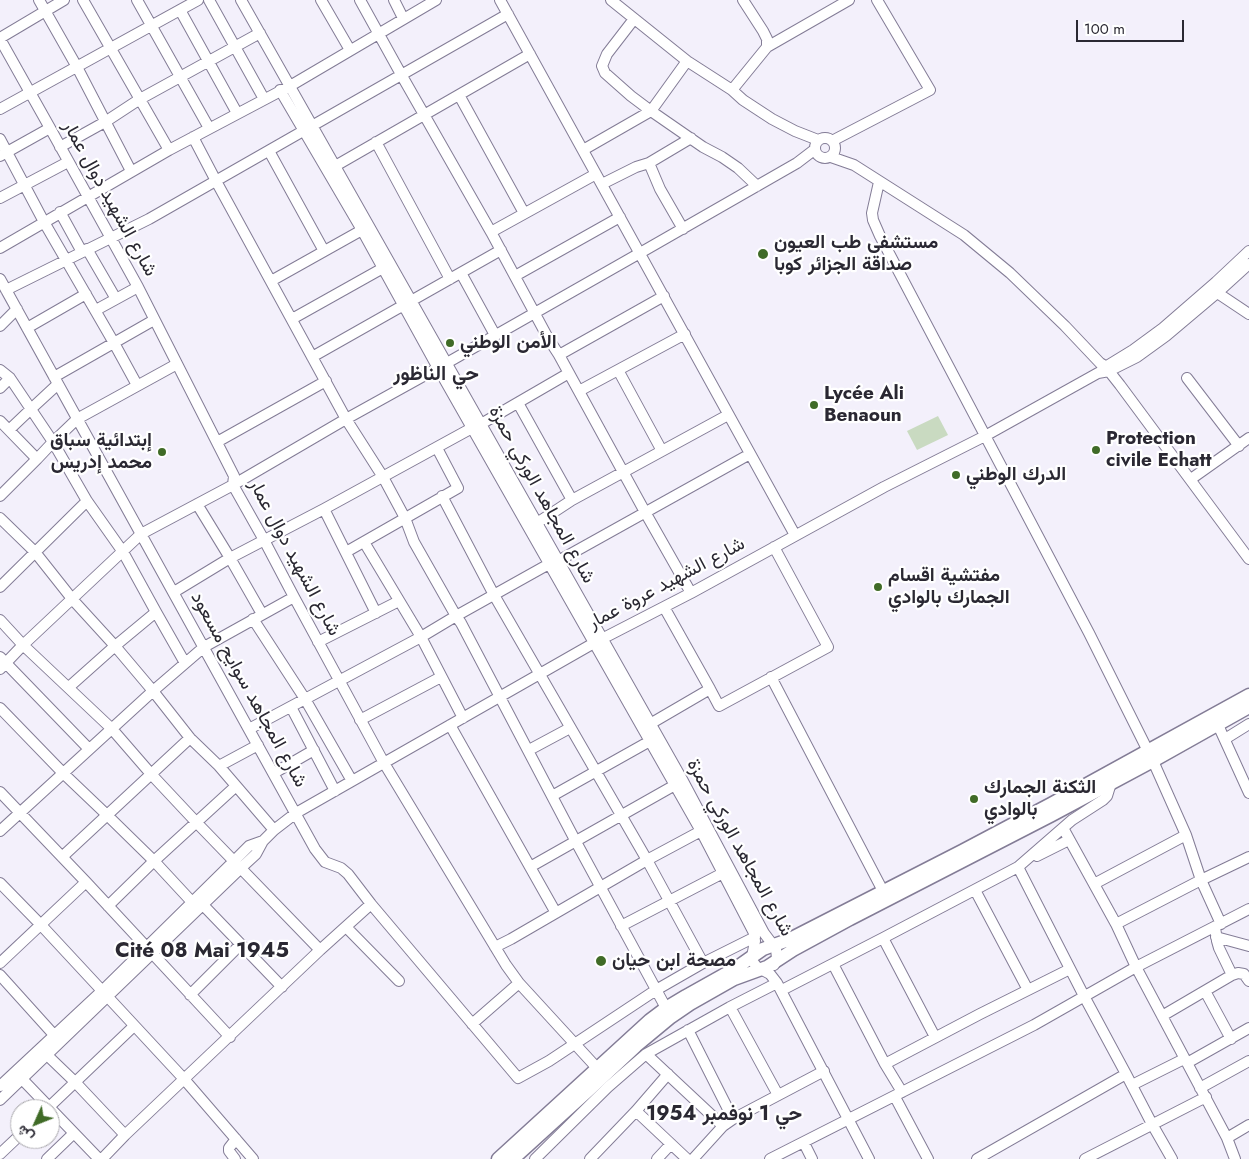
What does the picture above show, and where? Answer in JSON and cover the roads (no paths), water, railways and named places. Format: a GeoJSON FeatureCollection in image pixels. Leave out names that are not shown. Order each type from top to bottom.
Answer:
{"type":"FeatureCollection","features":[{"type":"Feature","properties":{"kind":"main road"},"geometry":{"type":"LineString","coordinates":[[513,1159],[636,1046],[690,1004],[734,979],[773,979],[776,960],[1111,782],[1249,695]]}},
{"type":"Feature","properties":{"kind":"main road"},"geometry":{"type":"LineString","coordinates":[[498,1159],[650,1020],[666,1008],[736,968],[763,949],[788,940],[1051,804],[1218,725],[1249,707]]}},
{"type":"Feature","properties":{"kind":"street"},"geometry":{"type":"LineString","coordinates":[[39,0],[77,67],[131,171]]}},
{"type":"Feature","properties":{"kind":"street"},"geometry":{"type":"LineString","coordinates":[[0,39],[64,0]]}},
{"type":"Feature","properties":{"kind":"street"},"geometry":{"type":"LineString","coordinates":[[83,0],[169,150]]}},
{"type":"Feature","properties":{"kind":"street"},"geometry":{"type":"LineString","coordinates":[[137,0],[209,128]]}},
{"type":"Feature","properties":{"kind":"street"},"geometry":{"type":"LineString","coordinates":[[209,0],[264,99]]}},
{"type":"Feature","properties":{"kind":"street","name":"شارع المجاهد الوركي حمزة"},"geometry":{"type":"LineString","coordinates":[[241,0],[260,33],[285,88],[554,562],[650,741],[701,831],[752,929],[755,937],[752,957]]}},
{"type":"Feature","properties":{"kind":"street"},"geometry":{"type":"LineString","coordinates":[[321,0],[350,50]]}},
{"type":"Feature","properties":{"kind":"street"},"geometry":{"type":"LineString","coordinates":[[360,0],[691,593]]}},
{"type":"Feature","properties":{"kind":"street"},"geometry":{"type":"LineString","coordinates":[[394,0],[403,18]]}},
{"type":"Feature","properties":{"kind":"street"},"geometry":{"type":"LineString","coordinates":[[500,0],[794,535]]}},
{"type":"Feature","properties":{"kind":"street"},"geometry":{"type":"LineString","coordinates":[[611,0],[687,61],[772,119],[794,131],[825,159],[831,157],[854,165]]}},
{"type":"Feature","properties":{"kind":"street"},"geometry":{"type":"LineString","coordinates":[[743,0],[763,31],[767,39],[767,47]]}},
{"type":"Feature","properties":{"kind":"street"},"geometry":{"type":"LineString","coordinates":[[732,90],[767,47],[849,0]]}},
{"type":"Feature","properties":{"kind":"street"},"geometry":{"type":"LineString","coordinates":[[833,143],[930,90],[878,0]]}},
{"type":"Feature","properties":{"kind":"street"},"geometry":{"type":"LineString","coordinates":[[0,248],[131,171],[285,88],[432,1]]}},
{"type":"Feature","properties":{"kind":"street"},"geometry":{"type":"LineString","coordinates":[[0,109],[152,26],[188,4],[209,61],[237,114]]}},
{"type":"Feature","properties":{"kind":"street"},"geometry":{"type":"LineString","coordinates":[[6,290],[149,219],[508,14]]}},
{"type":"Feature","properties":{"kind":"street"},"geometry":{"type":"LineString","coordinates":[[634,19],[607,54],[602,66],[605,73],[651,111],[738,168],[756,186]]}},
{"type":"Feature","properties":{"kind":"street"},"geometry":{"type":"LineString","coordinates":[[60,147],[105,122],[140,99],[260,33]]}},
{"type":"Feature","properties":{"kind":"street","name":"شارع الشهيد دوال عمار"},"geometry":{"type":"LineString","coordinates":[[0,39],[138,287],[234,476],[233,484],[384,763],[495,947],[519,982],[597,1068]]}},
{"type":"Feature","properties":{"kind":"street"},"geometry":{"type":"LineString","coordinates":[[331,168],[530,54]]}},
{"type":"Feature","properties":{"kind":"street"},"geometry":{"type":"LineString","coordinates":[[583,150],[651,111],[687,61]]}},
{"type":"Feature","properties":{"kind":"street"},"geometry":{"type":"LineString","coordinates":[[459,95],[524,214]]}},
{"type":"Feature","properties":{"kind":"street"},"geometry":{"type":"LineString","coordinates":[[4,154],[50,128]]}},
{"type":"Feature","properties":{"kind":"street"},"geometry":{"type":"LineString","coordinates":[[193,137],[346,418],[383,477],[405,518],[414,542],[456,616],[462,623],[575,840],[666,1008]]}},
{"type":"Feature","properties":{"kind":"street"},"geometry":{"type":"LineString","coordinates":[[0,138],[4,154],[25,184],[44,222],[96,310],[136,385]]}},
{"type":"Feature","properties":{"kind":"street"},"geometry":{"type":"LineString","coordinates":[[602,184],[636,167],[649,163],[691,138]]}},
{"type":"Feature","properties":{"kind":"street"},"geometry":{"type":"LineString","coordinates":[[89,749],[2,663],[142,534],[233,484],[346,418],[442,366],[797,163],[816,149],[820,139],[827,138],[854,165],[964,235],[989,255],[1060,321],[1091,352],[1249,566]]}},
{"type":"Feature","properties":{"kind":"street"},"geometry":{"type":"LineString","coordinates":[[376,142],[450,279]]}},
{"type":"Feature","properties":{"kind":"street"},"geometry":{"type":"LineString","coordinates":[[831,157],[835,151],[833,143]]}},
{"type":"Feature","properties":{"kind":"street"},"geometry":{"type":"LineString","coordinates":[[269,151],[324,251]]}},
{"type":"Feature","properties":{"kind":"street"},"geometry":{"type":"LineString","coordinates":[[0,198],[68,162]]}},
{"type":"Feature","properties":{"kind":"street"},"geometry":{"type":"LineString","coordinates":[[649,163],[660,189],[683,229]]}},
{"type":"Feature","properties":{"kind":"street","name":"شارع المجاهد الوركي حمزة"},"geometry":{"type":"LineString","coordinates":[[331,168],[383,268],[407,303]]}},
{"type":"Feature","properties":{"kind":"street"},"geometry":{"type":"LineString","coordinates":[[491,232],[596,174]]}},
{"type":"Feature","properties":{"kind":"street"},"geometry":{"type":"LineString","coordinates":[[879,182],[872,213],[880,236],[1085,624],[1150,756],[1186,835],[1217,929],[1219,948],[1232,975]]}},
{"type":"Feature","properties":{"kind":"street"},"geometry":{"type":"LineString","coordinates":[[60,212],[116,299]]}},
{"type":"Feature","properties":{"kind":"street"},"geometry":{"type":"LineString","coordinates":[[515,276],[620,217]]}},
{"type":"Feature","properties":{"kind":"street"},"geometry":{"type":"LineString","coordinates":[[271,281],[362,230]]}},
{"type":"Feature","properties":{"kind":"street"},"geometry":{"type":"LineString","coordinates":[[312,357],[500,250]]}},
{"type":"Feature","properties":{"kind":"street","name":"شارع الشهيد عروة عمار"},"geometry":{"type":"LineString","coordinates":[[1213,290],[1249,251]]}},
{"type":"Feature","properties":{"kind":"street","name":"شارع الشهيد عروة عمار"},"geometry":{"type":"LineString","coordinates":[[0,1100],[48,1056],[105,994],[149,951],[203,904],[238,864],[250,846],[263,841],[296,813],[598,641],[691,593],[884,487],[985,436],[1103,369],[1123,360],[1133,350],[1249,264]]}},
{"type":"Feature","properties":{"kind":"street"},"geometry":{"type":"LineString","coordinates":[[292,319],[383,268]]}},
{"type":"Feature","properties":{"kind":"street"},"geometry":{"type":"LineString","coordinates":[[461,273],[495,335]]}},
{"type":"Feature","properties":{"kind":"street","name":"شارع المجاهد سوايح مسعود"},"geometry":{"type":"LineString","coordinates":[[0,279],[322,859],[341,868],[348,874],[371,904],[518,1078],[574,1044]]}},
{"type":"Feature","properties":{"kind":"street"},"geometry":{"type":"LineString","coordinates":[[96,310],[138,287]]}},
{"type":"Feature","properties":{"kind":"street"},"geometry":{"type":"LineString","coordinates":[[1213,290],[1249,314]]}},
{"type":"Feature","properties":{"kind":"street"},"geometry":{"type":"LineString","coordinates":[[27,328],[86,294]]}},
{"type":"Feature","properties":{"kind":"street"},"geometry":{"type":"LineString","coordinates":[[559,355],[664,296]]}},
{"type":"Feature","properties":{"kind":"street"},"geometry":{"type":"LineString","coordinates":[[0,326],[17,309]]}},
{"type":"Feature","properties":{"kind":"street"},"geometry":{"type":"LineString","coordinates":[[9,430],[56,381],[114,343],[154,320]]}},
{"type":"Feature","properties":{"kind":"street"},"geometry":{"type":"LineString","coordinates":[[579,392],[685,334]]}},
{"type":"Feature","properties":{"kind":"street"},"geometry":{"type":"LineString","coordinates":[[1091,352],[1123,360],[1120,385]]}},
{"type":"Feature","properties":{"kind":"street"},"geometry":{"type":"LineString","coordinates":[[0,496],[77,418],[177,364]]}},
{"type":"Feature","properties":{"kind":"street"},"geometry":{"type":"LineString","coordinates":[[1103,369],[1120,385],[1249,559]]}},
{"type":"Feature","properties":{"kind":"street"},"geometry":{"type":"LineString","coordinates":[[0,370],[10,378],[52,442],[87,501],[123,552],[185,663]]}},
{"type":"Feature","properties":{"kind":"street"},"geometry":{"type":"LineString","coordinates":[[618,370],[662,451]]}},
{"type":"Feature","properties":{"kind":"street"},"geometry":{"type":"LineString","coordinates":[[174,592],[230,558],[324,510],[569,373]]}},
{"type":"Feature","properties":{"kind":"street"},"geometry":{"type":"LineString","coordinates":[[0,388],[10,378]]}},
{"type":"Feature","properties":{"kind":"street"},"geometry":{"type":"LineString","coordinates":[[1187,378],[1239,446]]}},
{"type":"Feature","properties":{"kind":"street"},"geometry":{"type":"LineString","coordinates":[[217,442],[326,381]]}},
{"type":"Feature","properties":{"kind":"street"},"geometry":{"type":"LineString","coordinates":[[518,403],[572,500]]}},
{"type":"Feature","properties":{"kind":"street"},"geometry":{"type":"LineString","coordinates":[[537,523],[572,500],[728,415]]}},
{"type":"Feature","properties":{"kind":"street"},"geometry":{"type":"LineString","coordinates":[[0,420],[37,459]]}},
{"type":"Feature","properties":{"kind":"street","name":"شارع المجاهد الوركي حمزة"},"geometry":{"type":"LineString","coordinates":[[477,426],[537,523],[554,562]]}},
{"type":"Feature","properties":{"kind":"street"},"geometry":{"type":"LineString","coordinates":[[1191,479],[1249,438]]}},
{"type":"Feature","properties":{"kind":"street"},"geometry":{"type":"LineString","coordinates":[[346,552],[458,488],[437,448]]}},
{"type":"Feature","properties":{"kind":"street"},"geometry":{"type":"LineString","coordinates":[[250,729],[421,637],[750,454]]}},
{"type":"Feature","properties":{"kind":"street"},"geometry":{"type":"LineString","coordinates":[[442,496],[494,595],[669,900],[703,963]]}},
{"type":"Feature","properties":{"kind":"street"},"geometry":{"type":"LineString","coordinates":[[0,588],[87,501]]}},
{"type":"Feature","properties":{"kind":"street"},"geometry":{"type":"LineString","coordinates":[[197,504],[230,558],[257,617],[352,781]]}},
{"type":"Feature","properties":{"kind":"street"},"geometry":{"type":"LineString","coordinates":[[324,510],[376,613]]}},
{"type":"Feature","properties":{"kind":"street"},"geometry":{"type":"LineString","coordinates":[[0,518],[35,552],[72,600],[153,691],[190,738],[219,766],[274,830]]}},
{"type":"Feature","properties":{"kind":"street"},"geometry":{"type":"LineString","coordinates":[[364,542],[421,637],[462,718]]}},
{"type":"Feature","properties":{"kind":"street"},"geometry":{"type":"LineString","coordinates":[[664,607],[719,706],[828,647],[774,547]]}},
{"type":"Feature","properties":{"kind":"street"},"geometry":{"type":"LineString","coordinates":[[0,831],[204,647],[294,597]]}},
{"type":"Feature","properties":{"kind":"street"},"geometry":{"type":"LineString","coordinates":[[318,642],[399,600]]}},
{"type":"Feature","properties":{"kind":"street"},"geometry":{"type":"LineString","coordinates":[[69,687],[114,646],[156,612]]}},
{"type":"Feature","properties":{"kind":"street"},"geometry":{"type":"LineString","coordinates":[[0,620],[23,645],[112,729],[196,822],[320,950]]}},
{"type":"Feature","properties":{"kind":"street","name":"شارع المجاهد الوركي حمزة"},"geometry":{"type":"LineString","coordinates":[[598,641],[683,781],[764,933],[777,952],[776,960]]}},
{"type":"Feature","properties":{"kind":"street"},"geometry":{"type":"LineString","coordinates":[[360,720],[441,677]]}},
{"type":"Feature","properties":{"kind":"street"},"geometry":{"type":"LineString","coordinates":[[771,677],[883,891]]}},
{"type":"Feature","properties":{"kind":"street"},"geometry":{"type":"LineString","coordinates":[[650,724],[710,689]]}},
{"type":"Feature","properties":{"kind":"street"},"geometry":{"type":"LineString","coordinates":[[291,707],[335,790]]}},
{"type":"Feature","properties":{"kind":"street"},"geometry":{"type":"LineString","coordinates":[[0,708],[192,902]]}},
{"type":"Feature","properties":{"kind":"street"},"geometry":{"type":"LineString","coordinates":[[1224,739],[1249,724]]}},
{"type":"Feature","properties":{"kind":"street"},"geometry":{"type":"LineString","coordinates":[[450,725],[556,913]]}},
{"type":"Feature","properties":{"kind":"street"},"geometry":{"type":"LineString","coordinates":[[1218,725],[1249,793]]}},
{"type":"Feature","properties":{"kind":"street"},"geometry":{"type":"LineString","coordinates":[[529,750],[570,728]]}},
{"type":"Feature","properties":{"kind":"street"},"geometry":{"type":"LineString","coordinates":[[62,857],[190,738]]}},
{"type":"Feature","properties":{"kind":"street"},"geometry":{"type":"LineString","coordinates":[[552,796],[650,741]]}},
{"type":"Feature","properties":{"kind":"street"},"geometry":{"type":"LineString","coordinates":[[219,766],[258,745]]}},
{"type":"Feature","properties":{"kind":"street"},"geometry":{"type":"LineString","coordinates":[[274,773],[314,750]]}},
{"type":"Feature","properties":{"kind":"street"},"geometry":{"type":"LineString","coordinates":[[1020,865],[1080,814],[1105,799],[1111,782]]}},
{"type":"Feature","properties":{"kind":"street"},"geometry":{"type":"LineString","coordinates":[[530,867],[675,785]]}},
{"type":"Feature","properties":{"kind":"street"},"geometry":{"type":"LineString","coordinates":[[108,906],[236,786]]}},
{"type":"Feature","properties":{"kind":"street"},"geometry":{"type":"LineString","coordinates":[[0,792],[230,1037]]}},
{"type":"Feature","properties":{"kind":"street"},"geometry":{"type":"LineString","coordinates":[[1063,828],[1116,924],[1136,968],[1203,1092],[1236,1159]]}},
{"type":"Feature","properties":{"kind":"street"},"geometry":{"type":"LineString","coordinates":[[495,947],[646,860],[701,831]]}},
{"type":"Feature","properties":{"kind":"street"},"geometry":{"type":"LineString","coordinates":[[1094,884],[1186,835]]}},
{"type":"Feature","properties":{"kind":"street"},"geometry":{"type":"LineString","coordinates":[[535,1159],[608,1087],[646,1054],[730,1007],[773,979],[833,964],[1069,840]]}},
{"type":"Feature","properties":{"kind":"street"},"geometry":{"type":"LineString","coordinates":[[1116,924],[1249,857]]}},
{"type":"Feature","properties":{"kind":"street","name":"شارع الشهيد عروة عمار"},"geometry":{"type":"LineString","coordinates":[[149,951],[192,902],[238,864]]}},
{"type":"Feature","properties":{"kind":"street"},"geometry":{"type":"LineString","coordinates":[[1020,865],[1070,969],[1172,1159]]}},
{"type":"Feature","properties":{"kind":"street"},"geometry":{"type":"LineString","coordinates":[[621,926],[723,873]]}},
{"type":"Feature","properties":{"kind":"street"},"geometry":{"type":"LineString","coordinates":[[0,882],[184,1079],[253,1159]]}},
{"type":"Feature","properties":{"kind":"street"},"geometry":{"type":"LineString","coordinates":[[0,964],[86,882]]}},
{"type":"Feature","properties":{"kind":"street"},"geometry":{"type":"LineString","coordinates":[[975,890],[1028,990]]}},
{"type":"Feature","properties":{"kind":"street"},"geometry":{"type":"LineString","coordinates":[[203,904],[282,987]]}},
{"type":"Feature","properties":{"kind":"street"},"geometry":{"type":"LineString","coordinates":[[60,1120],[100,1159],[371,904]]}},
{"type":"Feature","properties":{"kind":"street"},"geometry":{"type":"LineString","coordinates":[[770,1159],[1034,1025],[1136,968],[1217,929],[1249,909]]}},
{"type":"Feature","properties":{"kind":"street"},"geometry":{"type":"LineString","coordinates":[[346,926],[399,981]]}},
{"type":"Feature","properties":{"kind":"street"},"geometry":{"type":"LineString","coordinates":[[1217,929],[1249,946]]}},
{"type":"Feature","properties":{"kind":"street"},"geometry":{"type":"LineString","coordinates":[[574,1044],[656,990],[703,963],[755,937]]}},
{"type":"Feature","properties":{"kind":"street"},"geometry":{"type":"LineString","coordinates":[[883,938],[935,1037]]}},
{"type":"Feature","properties":{"kind":"street"},"geometry":{"type":"LineString","coordinates":[[190,995],[241,944]]}},
{"type":"Feature","properties":{"kind":"street"},"geometry":{"type":"LineString","coordinates":[[752,957],[755,965],[773,979],[824,1071],[869,1159]]}},
{"type":"Feature","properties":{"kind":"street"},"geometry":{"type":"LineString","coordinates":[[833,964],[885,1064],[928,1159]]}},
{"type":"Feature","properties":{"kind":"street"},"geometry":{"type":"LineString","coordinates":[[885,1064],[1070,969]]}},
{"type":"Feature","properties":{"kind":"street"},"geometry":{"type":"LineString","coordinates":[[1162,1016],[1232,975],[1244,974],[1249,981]]}},
{"type":"Feature","properties":{"kind":"street"},"geometry":{"type":"LineString","coordinates":[[0,975],[55,1036]]}},
{"type":"Feature","properties":{"kind":"street"},"geometry":{"type":"LineString","coordinates":[[472,1024],[519,982]]}},
{"type":"Feature","properties":{"kind":"street"},"geometry":{"type":"LineString","coordinates":[[1205,991],[1231,1039]]}},
{"type":"Feature","properties":{"kind":"street","name":"شارع الشهيد عروة عمار"},"geometry":{"type":"LineString","coordinates":[[0,1086],[105,994]]}},
{"type":"Feature","properties":{"kind":"street"},"geometry":{"type":"LineString","coordinates":[[730,1007],[778,1095]]}},
{"type":"Feature","properties":{"kind":"street"},"geometry":{"type":"LineString","coordinates":[[57,1099],[134,1026]]}},
{"type":"Feature","properties":{"kind":"street"},"geometry":{"type":"LineString","coordinates":[[1132,1085],[1186,1061],[1249,1028]]}},
{"type":"Feature","properties":{"kind":"street"},"geometry":{"type":"LineString","coordinates":[[688,1030],[733,1119]]}},
{"type":"Feature","properties":{"kind":"street"},"geometry":{"type":"LineString","coordinates":[[646,1054],[723,1126]]}},
{"type":"Feature","properties":{"kind":"street"},"geometry":{"type":"LineString","coordinates":[[48,1056],[125,1135]]}},
{"type":"Feature","properties":{"kind":"street"},"geometry":{"type":"LineString","coordinates":[[1085,1159],[1152,1124],[1249,1061]]}},
{"type":"Feature","properties":{"kind":"street"},"geometry":{"type":"LineString","coordinates":[[693,1159],[723,1126],[733,1119],[824,1071]]}},
{"type":"Feature","properties":{"kind":"street"},"geometry":{"type":"LineString","coordinates":[[590,1159],[668,1074]]}},
{"type":"Feature","properties":{"kind":"street"},"geometry":{"type":"LineString","coordinates":[[977,1159],[1126,1074]]}},
{"type":"Feature","properties":{"kind":"street"},"geometry":{"type":"LineString","coordinates":[[22,1079],[40,1099]]}},
{"type":"Feature","properties":{"kind":"street"},"geometry":{"type":"LineString","coordinates":[[636,1111],[687,1159]]}},
{"type":"Feature","properties":{"kind":"street"},"geometry":{"type":"LineString","coordinates":[[1227,1138],[1249,1125]]}},
{"type":"Feature","properties":{"kind":"street"},"geometry":{"type":"LineString","coordinates":[[48,1159],[74,1133]]}},
{"type":"Feature","properties":{"kind":"street"},"geometry":{"type":"LineString","coordinates":[[235,1159],[230,1154],[229,1148],[236,1139]]}},
{"type":"Feature","properties":{"kind":"street"},"geometry":{"type":"LineString","coordinates":[[804,1143],[812,1159]]}},
{"type":"Feature","properties":{"kind":"street"},"geometry":{"type":"LineString","coordinates":[[0,1154],[10,1144]]}},
{"type":"Feature","properties":{"kind":"street"},"geometry":{"type":"LineString","coordinates":[[657,1159],[671,1144]]}},
{"type":"Feature","properties":{"kind":"place","name":"مستشفى طب العيون صداقة الجزائر كوبا"},"geometry":{"type":"Point","coordinates":[763,254]}},
{"type":"Feature","properties":{"kind":"place","name":"الأمن الوطني"},"geometry":{"type":"Point","coordinates":[450,343]}},
{"type":"Feature","properties":{"kind":"place","name":"Lycée Ali Benaoun"},"geometry":{"type":"Point","coordinates":[814,405]}},
{"type":"Feature","properties":{"kind":"place","name":"Protection civile Echatt"},"geometry":{"type":"Point","coordinates":[1096,450]}},
{"type":"Feature","properties":{"kind":"place","name":"إبتدائية سباق محمد إدريس"},"geometry":{"type":"Point","coordinates":[162,452]}},
{"type":"Feature","properties":{"kind":"place","name":"الدرك الوطني"},"geometry":{"type":"Point","coordinates":[956,475]}},
{"type":"Feature","properties":{"kind":"place","name":"مفتشية اقسام الجمارك بالوادي"},"geometry":{"type":"Point","coordinates":[878,587]}},
{"type":"Feature","properties":{"kind":"place","name":"الثكنة الجمارك بالوادي"},"geometry":{"type":"Point","coordinates":[974,799]}},
{"type":"Feature","properties":{"kind":"place","name":"مصحة ابن حيان"},"geometry":{"type":"Point","coordinates":[601,961]}},
{"type":"Feature","properties":{"kind":"district","name":"حي الناظور"},"geometry":{"type":"Point","coordinates":[436,375]}},
{"type":"Feature","properties":{"kind":"district","name":"Cité 08 Mai 1945"},"geometry":{"type":"Point","coordinates":[202,952]}},
{"type":"Feature","properties":{"kind":"district","name":"حي 1 نوفمبر 1954"},"geometry":{"type":"Point","coordinates":[724,1115]}}]}
